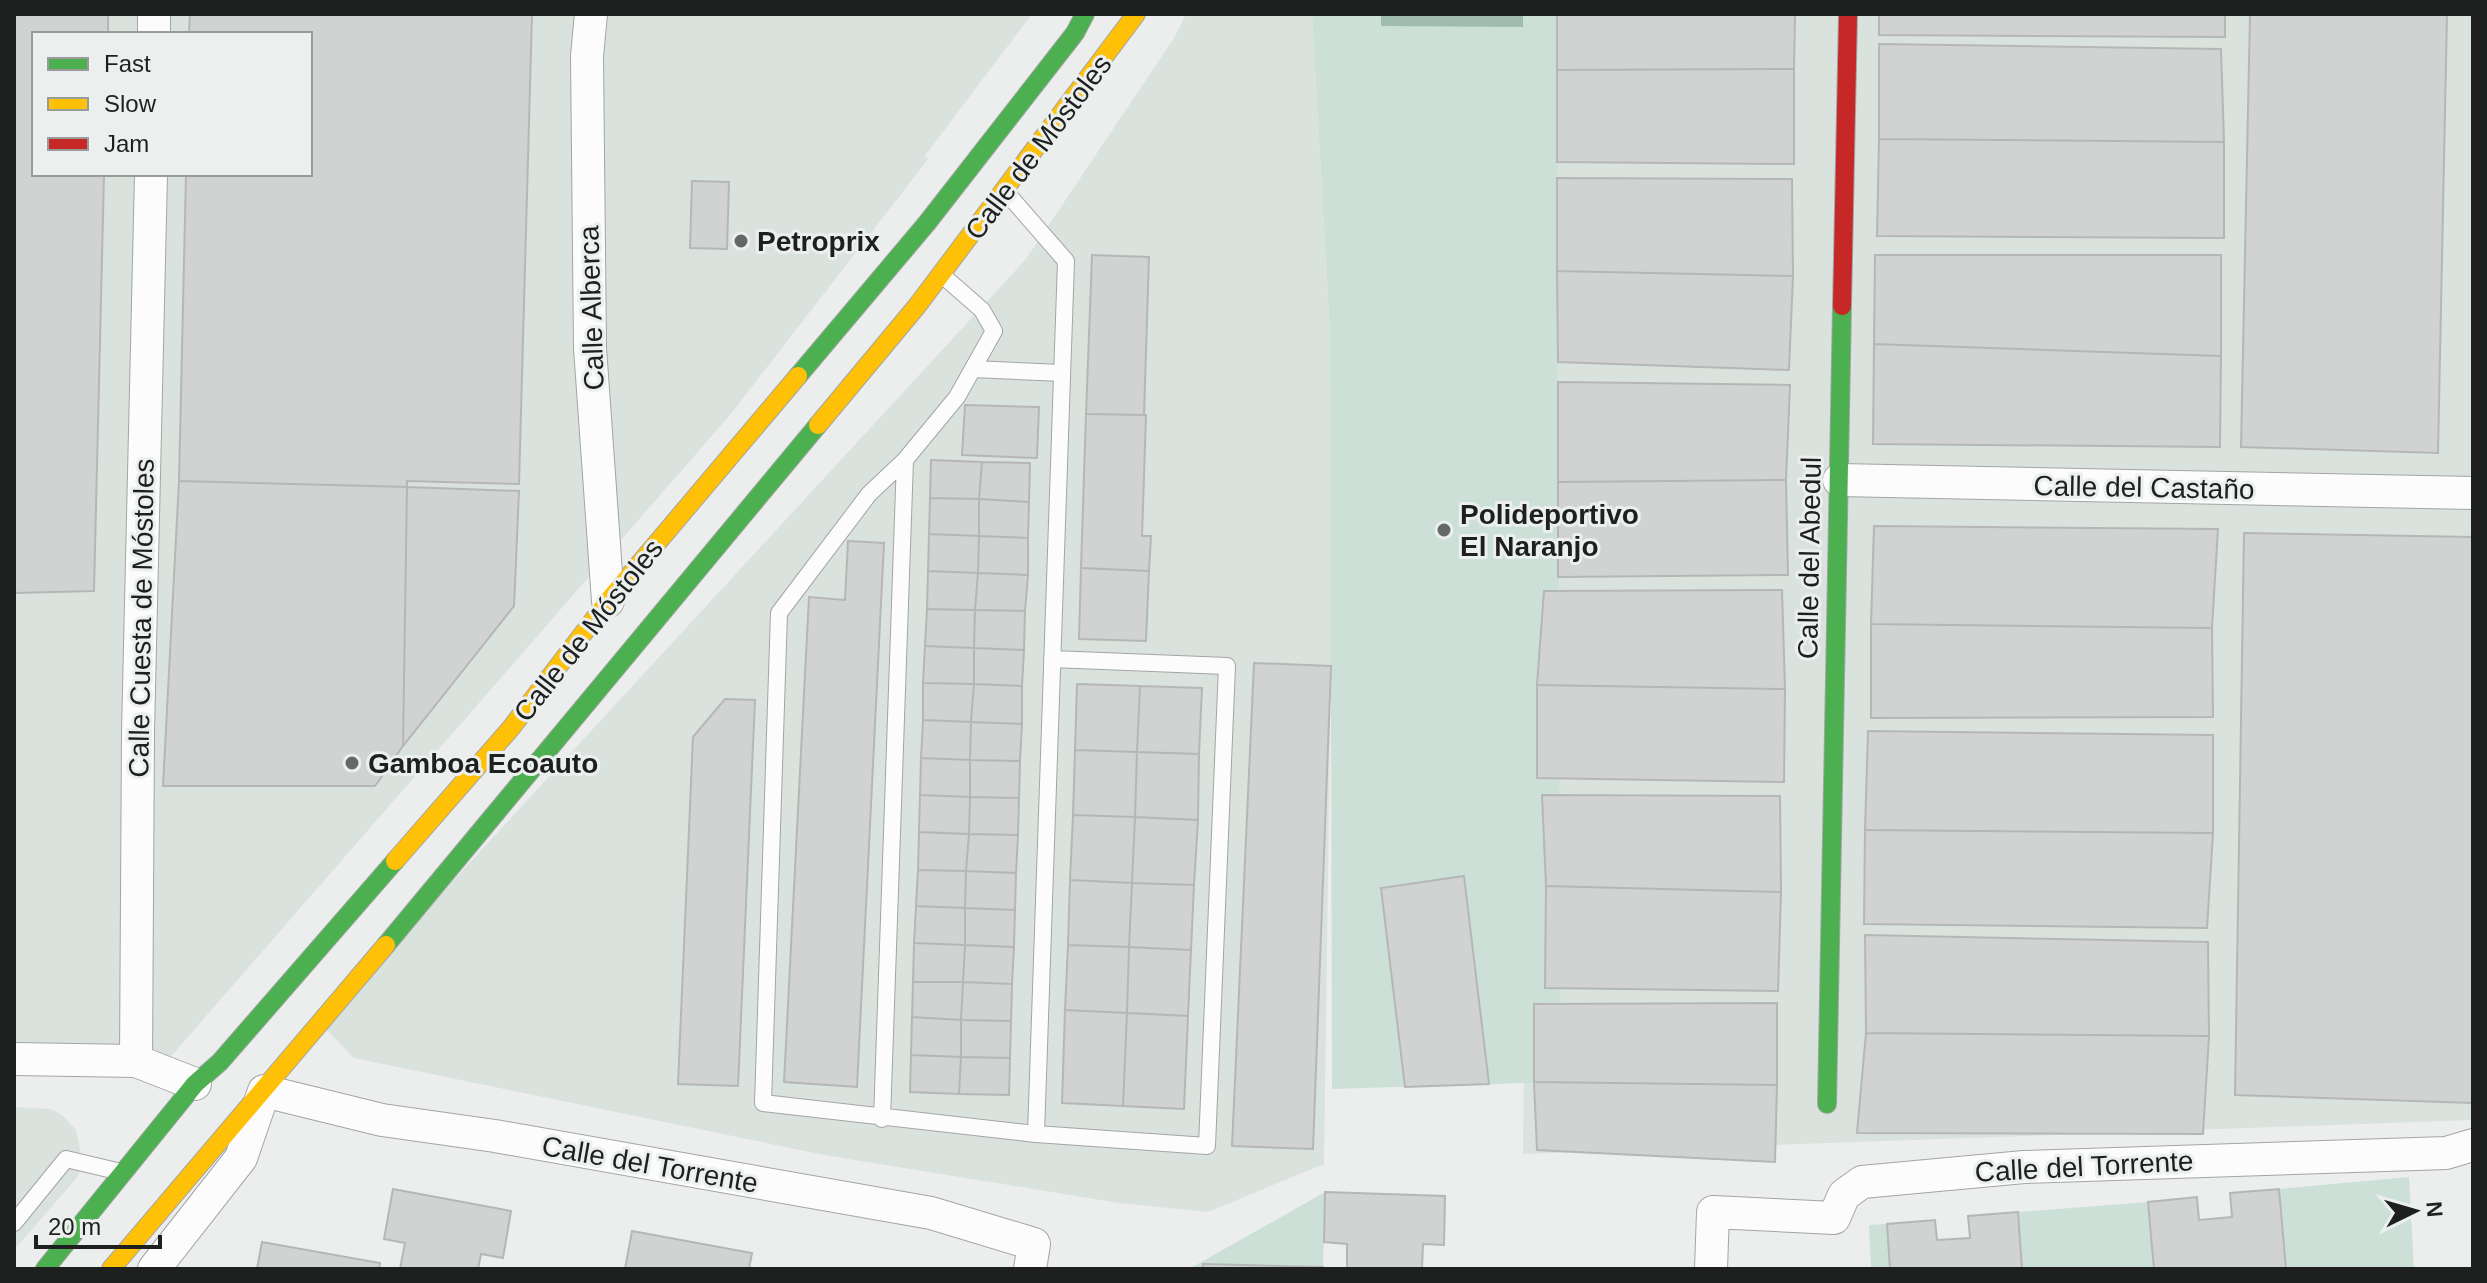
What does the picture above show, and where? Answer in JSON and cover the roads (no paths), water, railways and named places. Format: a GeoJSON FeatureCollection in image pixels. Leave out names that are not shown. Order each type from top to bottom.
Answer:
{"type":"FeatureCollection","features":[{"type":"Feature","properties":{"kind":"main road","name":"Calle de Móstoles"},"geometry":{"type":"LineString","coordinates":[[45,1269],[195,1084],[220,1062],[511,728],[608,601],[927,223],[1075,33],[1085,14]]}},
{"type":"Feature","properties":{"kind":"main road","name":"Calle de Móstoles"},"geometry":{"type":"LineString","coordinates":[[111,1269],[264,1091],[941,274],[1136,14]]}},
{"type":"Feature","properties":{"kind":"main road","name":"Calle del Abedul"},"geometry":{"type":"LineString","coordinates":[[1827,1104],[1848,14]]}},
{"type":"Feature","properties":{"kind":"street","name":"Calle Alberca"},"geometry":{"type":"LineString","coordinates":[[591,14],[587,56],[590,348],[608,601]]}},
{"type":"Feature","properties":{"kind":"street","name":"Calle Cuesta de Móstoles"},"geometry":{"type":"LineString","coordinates":[[136,1061],[138,732],[151,176]]}},
{"type":"Feature","properties":{"kind":"street","name":"Calle del Castaño"},"geometry":{"type":"LineString","coordinates":[[1839,480],[2465,491]]}},
{"type":"Feature","properties":{"kind":"street"},"geometry":{"type":"LineString","coordinates":[[14,1059],[136,1061],[195,1084]]}},
{"type":"Feature","properties":{"kind":"street","name":"Calle del Torrente"},"geometry":{"type":"LineString","coordinates":[[264,1091],[382,1120],[495,1136],[931,1213],[1032,1256]]}},
{"type":"Feature","properties":{"kind":"street","name":"Calle de Móstoles"},"geometry":{"type":"LineString","coordinates":[[154,1269],[241,1158],[264,1091]]}},
{"type":"Feature","properties":{"kind":"street","name":"Calle del Torrente"},"geometry":{"type":"LineString","coordinates":[[1711,1269],[1713,1212],[1834,1218],[1844,1195],[1862,1182],[2009,1168],[2446,1153],[2473,1145]]}},
{"type":"Feature","properties":{"kind":"lane"},"geometry":{"type":"LineString","coordinates":[[1004,191],[1066,261],[1036,1134]]}},
{"type":"Feature","properties":{"kind":"lane"},"geometry":{"type":"LineString","coordinates":[[941,274],[982,310],[994,331],[957,397],[905,460],[869,494],[779,613],[763,1103],[882,1119],[1036,1134],[1207,1146],[1227,666],[1052,659]]}},
{"type":"Feature","properties":{"kind":"lane"},"geometry":{"type":"LineString","coordinates":[[973,369],[1062,373]]}},
{"type":"Feature","properties":{"kind":"lane"},"geometry":{"type":"LineString","coordinates":[[882,1119],[905,460]]}},
{"type":"Feature","properties":{"kind":"lane"},"geometry":{"type":"LineString","coordinates":[[14,1223],[66,1159],[122,1172]]}},
{"type":"Feature","properties":{"kind":"place","name":"Petroprix"},"geometry":{"type":"Point","coordinates":[741,241]}},
{"type":"Feature","properties":{"kind":"place","name":"Polideportivo El Naranjo"},"geometry":{"type":"Point","coordinates":[1444,530]}},
{"type":"Feature","properties":{"kind":"place","name":"Gamboa Ecoauto"},"geometry":{"type":"Point","coordinates":[352,763]}}]}
